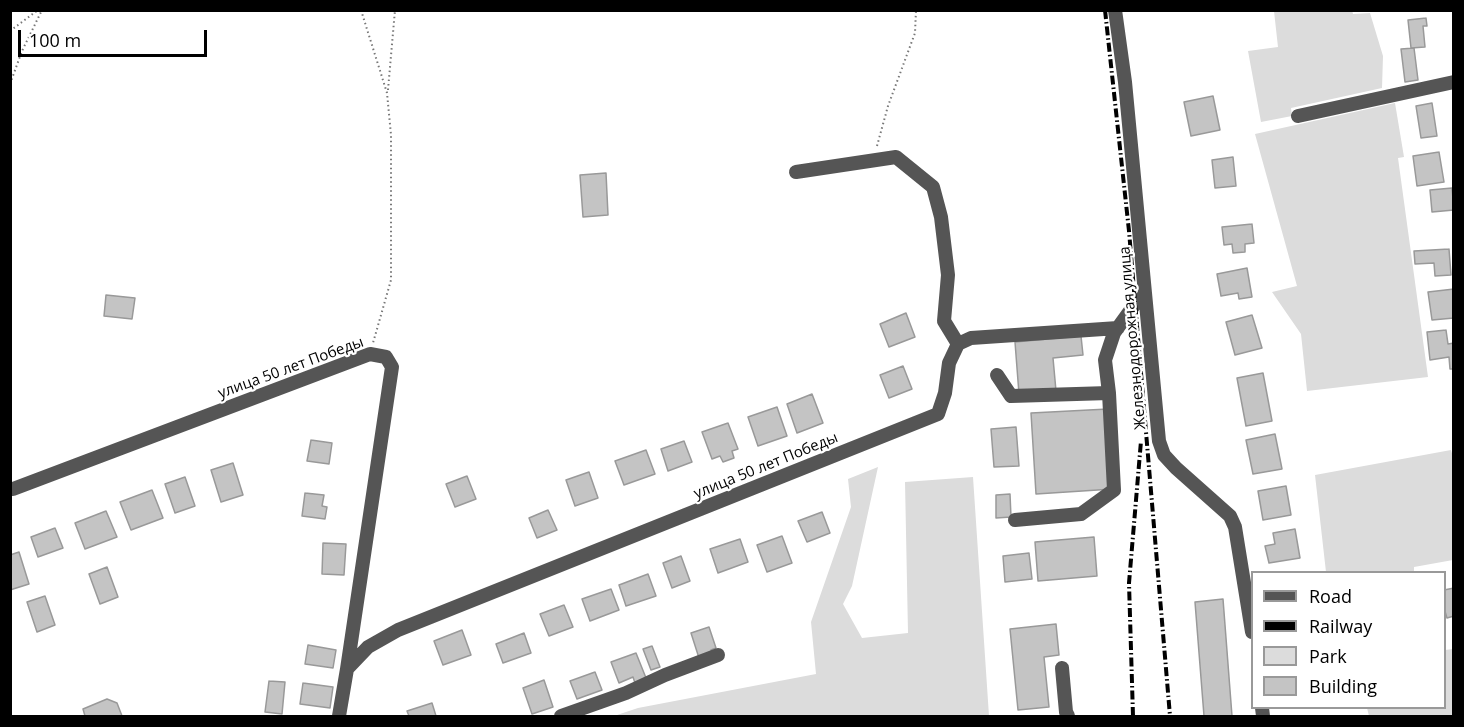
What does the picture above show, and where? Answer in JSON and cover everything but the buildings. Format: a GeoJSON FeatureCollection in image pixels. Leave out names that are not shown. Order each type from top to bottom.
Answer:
{"type":"FeatureCollection","features":[{"type":"Feature","properties":{"kind":"street","name":"Железнодорожная улица"},"geometry":{"type":"LineString","coordinates":[[1115,10],[1125,82],[1159,441],[1164,455],[1176,468],[1230,516],[1235,527],[1251,626]]}},
{"type":"Feature","properties":{"kind":"street"},"geometry":{"type":"LineString","coordinates":[[1298,116],[1454,82]]}},
{"type":"Feature","properties":{"kind":"street"},"geometry":{"type":"LineString","coordinates":[[796,172],[896,158],[933,187],[941,217],[948,275],[944,321],[957,344],[971,338],[1118,328]]}},
{"type":"Feature","properties":{"kind":"street"},"geometry":{"type":"LineString","coordinates":[[1015,520],[1081,514],[1114,489],[1105,360],[1118,328],[1135,304],[1145,295]]}},
{"type":"Feature","properties":{"kind":"street","name":"улица 50 лет Победы"},"geometry":{"type":"LineString","coordinates":[[347,669],[368,646],[398,630],[938,414],[945,393],[949,363],[957,344]]}},
{"type":"Feature","properties":{"kind":"street","name":"улица 50 лет Победы"},"geometry":{"type":"LineString","coordinates":[[13,489],[370,354],[386,357],[392,367],[339,717]]}},
{"type":"Feature","properties":{"kind":"street"},"geometry":{"type":"LineString","coordinates":[[997,375],[1011,396],[1109,393]]}},
{"type":"Feature","properties":{"kind":"street"},"geometry":{"type":"LineString","coordinates":[[561,717],[717,655]]}},
{"type":"Feature","properties":{"kind":"street"},"geometry":{"type":"LineString","coordinates":[[1062,668],[1068,717]]}},
{"type":"Feature","properties":{"kind":"path"},"geometry":{"type":"LineString","coordinates":[[10,31],[40,10]]}},
{"type":"Feature","properties":{"kind":"path"},"geometry":{"type":"LineString","coordinates":[[10,84],[40,10]]}},
{"type":"Feature","properties":{"kind":"path"},"geometry":{"type":"LineString","coordinates":[[361,10],[387,93]]}},
{"type":"Feature","properties":{"kind":"path"},"geometry":{"type":"LineString","coordinates":[[370,354],[391,280],[391,135],[387,93],[395,10]]}},
{"type":"Feature","properties":{"kind":"path"},"geometry":{"type":"LineString","coordinates":[[873,161],[888,106],[915,33],[916,10]]}},
{"type":"Feature","properties":{"kind":"green space"},"geometry":{"type":"Polygon","coordinates":[[[1352,10],[1353,14],[1370,13],[1383,56],[1382,88],[1291,108],[1292,116],[1261,122],[1248,51],[1278,47],[1274,11],[1352,10]]]}},
{"type":"Feature","properties":{"kind":"green space"},"geometry":{"type":"Polygon","coordinates":[[[1395,103],[1404,157],[1398,158],[1428,377],[1307,391],[1301,334],[1272,292],[1297,286],[1255,134],[1395,103]]]}},
{"type":"Feature","properties":{"kind":"green space"},"geometry":{"type":"Polygon","coordinates":[[[1451,450],[1454,460],[1453,560],[1414,567],[1414,571],[1326,571],[1315,475],[1451,450]]]}},
{"type":"Feature","properties":{"kind":"green space"},"geometry":{"type":"Polygon","coordinates":[[[878,467],[852,586],[843,604],[862,638],[908,633],[905,482],[973,477],[989,716],[614,716],[638,708],[816,674],[811,622],[851,507],[848,479],[878,467]]]}},
{"type":"Feature","properties":{"kind":"green space"},"geometry":{"type":"Polygon","coordinates":[[[1453,649],[1453,716],[1369,716],[1367,709],[1446,709],[1446,650],[1453,649]]]}},
{"type":"Feature","properties":{"kind":"railway"},"geometry":{"type":"LineString","coordinates":[[1105,10],[1129,231],[1170,716]]}},
{"type":"Feature","properties":{"kind":"railway"},"geometry":{"type":"LineString","coordinates":[[1133,716],[1129,583],[1141,441]]}}]}
